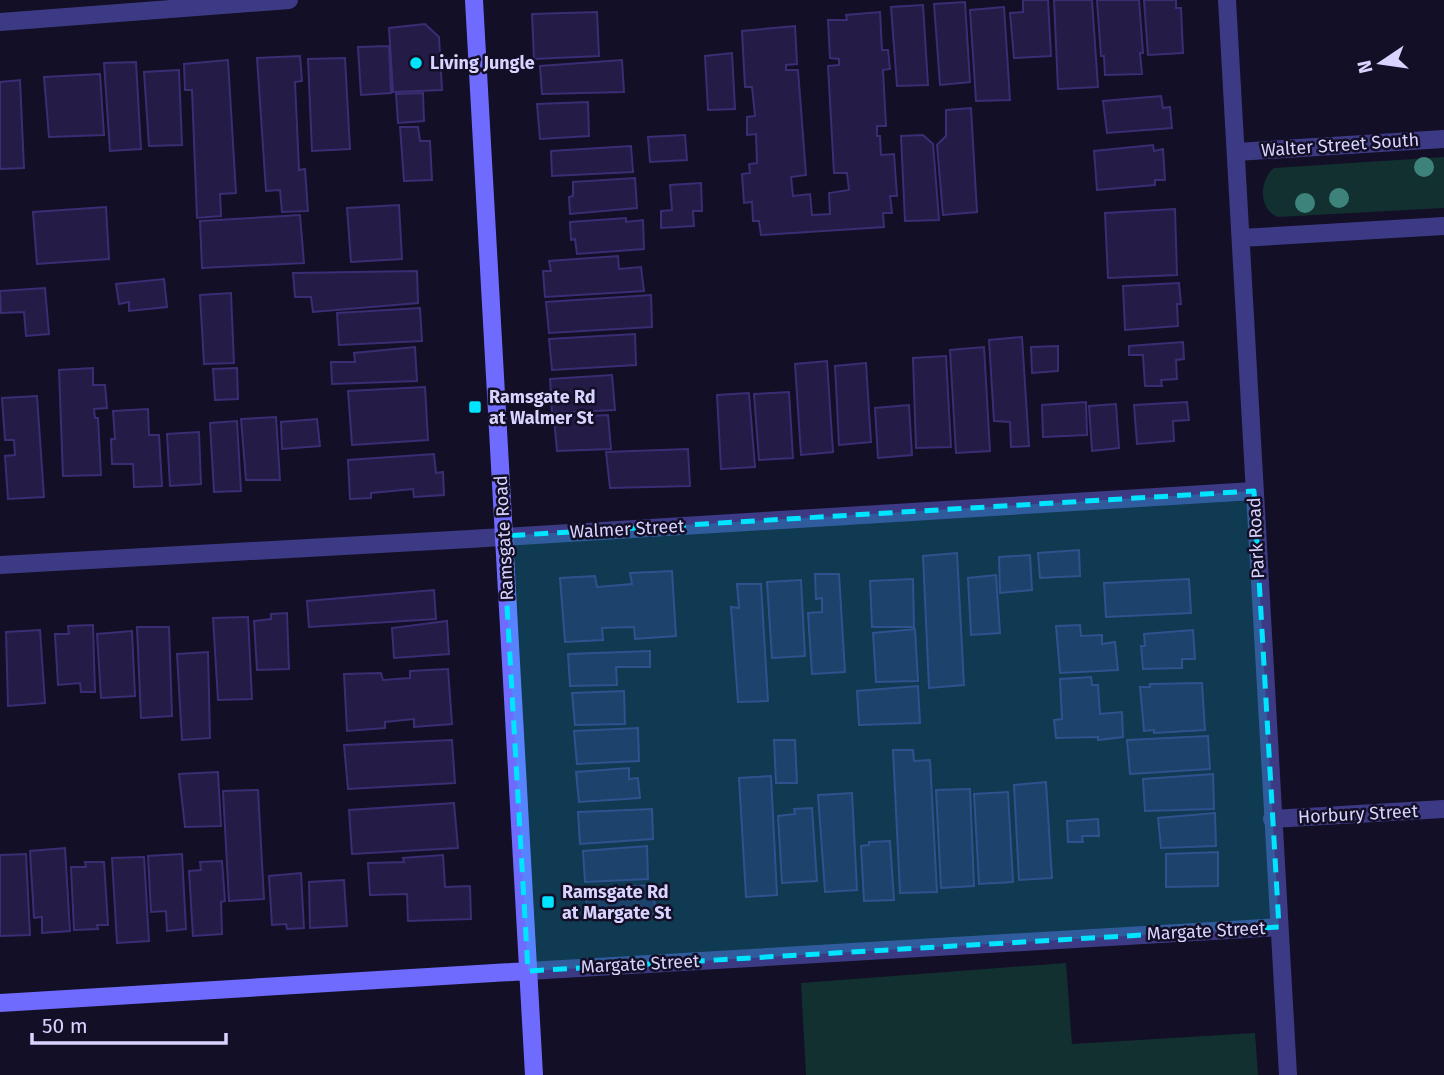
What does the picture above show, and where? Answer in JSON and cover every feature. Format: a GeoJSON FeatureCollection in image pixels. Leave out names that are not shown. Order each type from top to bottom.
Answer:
{"type":"FeatureCollection","features":[{"type":"Feature","properties":{"kind":"main road","name":"Ramsgate Road"},"geometry":{"type":"LineString","coordinates":[[474,0],[534,1075]]}},
{"type":"Feature","properties":{"kind":"main road","name":"Margate Street"},"geometry":{"type":"LineString","coordinates":[[0,1003],[528,971]]}},
{"type":"Feature","properties":{"kind":"street"},"geometry":{"type":"LineString","coordinates":[[0,22],[289,0]]}},
{"type":"Feature","properties":{"kind":"street","name":"Park Road"},"geometry":{"type":"LineString","coordinates":[[1227,0],[1288,1075]]}},
{"type":"Feature","properties":{"kind":"street","name":"Walter Street South"},"geometry":{"type":"LineString","coordinates":[[1236,152],[1444,139]]}},
{"type":"Feature","properties":{"kind":"street"},"geometry":{"type":"LineString","coordinates":[[1241,238],[1444,226]]}},
{"type":"Feature","properties":{"kind":"street","name":"Walmer Street"},"geometry":{"type":"LineString","coordinates":[[0,565],[1254,491]]}},
{"type":"Feature","properties":{"kind":"street","name":"Horbury Street"},"geometry":{"type":"LineString","coordinates":[[1272,819],[1444,810]]}},
{"type":"Feature","properties":{"kind":"street","name":"Margate Street"},"geometry":{"type":"LineString","coordinates":[[528,971],[1279,927]]}},
{"type":"Feature","properties":{"kind":"highlighted area"},"geometry":{"type":"Polygon","coordinates":[[[1254,491],[1279,927],[528,971],[503,536],[1254,491]]]}},
{"type":"Feature","properties":{"kind":"green space"},"geometry":{"type":"Polygon","coordinates":[[[1444,157],[1444,208],[1278,217],[1271,213],[1264,202],[1265,180],[1274,168],[1444,157]]]}},
{"type":"Feature","properties":{"kind":"green space"},"geometry":{"type":"Polygon","coordinates":[[[1066,963],[1072,1044],[1255,1033],[1258,1075],[806,1075],[801,983],[1066,963]]]}},
{"type":"Feature","properties":{"kind":"building"},"geometry":{"type":"Polygon","coordinates":[[[1023,0],[1048,0],[1051,56],[1014,58],[1010,13],[1023,12],[1023,0]]]}},
{"type":"Feature","properties":{"kind":"building"},"geometry":{"type":"Polygon","coordinates":[[[1054,0],[1092,0],[1098,87],[1058,89],[1054,0]]]}},
{"type":"Feature","properties":{"kind":"building"},"geometry":{"type":"Polygon","coordinates":[[[1097,0],[1139,0],[1142,74],[1105,75],[1097,0]]]}},
{"type":"Feature","properties":{"kind":"building"},"geometry":{"type":"Polygon","coordinates":[[[1144,0],[1176,0],[1176,8],[1181,8],[1183,53],[1148,55],[1144,0]]]}},
{"type":"Feature","properties":{"kind":"building"},"geometry":{"type":"Polygon","coordinates":[[[965,2],[970,82],[940,85],[934,4],[965,2]]]}},
{"type":"Feature","properties":{"kind":"building"},"geometry":{"type":"Polygon","coordinates":[[[923,5],[928,85],[897,86],[891,7],[923,5]]]}},
{"type":"Feature","properties":{"kind":"building"},"geometry":{"type":"Polygon","coordinates":[[[1004,7],[1010,100],[976,101],[970,10],[1004,7]]]}},
{"type":"Feature","properties":{"kind":"building"},"geometry":{"type":"Polygon","coordinates":[[[597,12],[599,56],[534,59],[532,14],[597,12]]]}},
{"type":"Feature","properties":{"kind":"building"},"geometry":{"type":"Polygon","coordinates":[[[880,12],[882,50],[888,50],[890,69],[883,70],[886,126],[877,126],[877,136],[880,136],[881,155],[894,154],[897,196],[890,196],[892,213],[883,213],[884,227],[761,235],[759,221],[753,221],[752,202],[744,203],[742,174],[750,173],[749,164],[757,163],[756,134],[747,135],[747,117],[755,116],[752,87],[745,87],[742,31],[795,26],[797,64],[786,65],[786,70],[798,70],[806,175],[791,177],[793,196],[810,194],[812,215],[830,214],[829,193],[849,190],[847,173],[834,173],[828,66],[839,65],[839,59],[830,58],[828,20],[847,20],[846,15],[880,12]]]}},
{"type":"Feature","properties":{"kind":"building","name":"Living Jungle"},"geometry":{"type":"Polygon","coordinates":[[[425,24],[439,37],[442,90],[393,92],[389,28],[425,24]]]}},
{"type":"Feature","properties":{"kind":"building"},"geometry":{"type":"Polygon","coordinates":[[[389,46],[391,93],[361,95],[358,47],[389,46]]]}},
{"type":"Feature","properties":{"kind":"building"},"geometry":{"type":"Polygon","coordinates":[[[732,53],[735,109],[708,110],[705,56],[732,53]]]}},
{"type":"Feature","properties":{"kind":"building"},"geometry":{"type":"Polygon","coordinates":[[[300,56],[302,81],[295,82],[299,170],[305,169],[308,211],[282,212],[280,190],[266,191],[257,58],[300,56]]]}},
{"type":"Feature","properties":{"kind":"building"},"geometry":{"type":"Polygon","coordinates":[[[345,58],[350,149],[312,151],[308,59],[345,58]]]}},
{"type":"Feature","properties":{"kind":"building"},"geometry":{"type":"Polygon","coordinates":[[[228,60],[236,193],[220,194],[221,216],[197,218],[192,90],[185,90],[184,64],[228,60]]]}},
{"type":"Feature","properties":{"kind":"building"},"geometry":{"type":"Polygon","coordinates":[[[622,60],[624,92],[542,94],[540,66],[622,60]]]}},
{"type":"Feature","properties":{"kind":"building"},"geometry":{"type":"Polygon","coordinates":[[[136,62],[141,149],[110,151],[104,63],[136,62]]]}},
{"type":"Feature","properties":{"kind":"building"},"geometry":{"type":"Polygon","coordinates":[[[179,70],[182,145],[149,146],[144,72],[179,70]]]}},
{"type":"Feature","properties":{"kind":"building"},"geometry":{"type":"Polygon","coordinates":[[[100,74],[104,135],[49,137],[44,77],[100,74]]]}},
{"type":"Feature","properties":{"kind":"building"},"geometry":{"type":"Polygon","coordinates":[[[20,80],[24,168],[0,169],[0,82],[20,80]]]}},
{"type":"Feature","properties":{"kind":"building"},"geometry":{"type":"Polygon","coordinates":[[[423,93],[424,121],[398,123],[396,94],[423,93]]]}},
{"type":"Feature","properties":{"kind":"building"},"geometry":{"type":"Polygon","coordinates":[[[1161,96],[1163,108],[1170,107],[1172,128],[1107,133],[1103,101],[1161,96]]]}},
{"type":"Feature","properties":{"kind":"building"},"geometry":{"type":"Polygon","coordinates":[[[588,102],[589,136],[540,139],[537,104],[588,102]]]}},
{"type":"Feature","properties":{"kind":"building"},"geometry":{"type":"Polygon","coordinates":[[[971,108],[977,212],[943,215],[937,145],[946,136],[946,110],[971,108]]]}},
{"type":"Feature","properties":{"kind":"building"},"geometry":{"type":"Polygon","coordinates":[[[400,127],[418,127],[420,141],[430,141],[432,180],[404,181],[400,127]]]}},
{"type":"Feature","properties":{"kind":"building"},"geometry":{"type":"Polygon","coordinates":[[[685,135],[687,160],[650,162],[648,137],[685,135]]]}},
{"type":"Feature","properties":{"kind":"building"},"geometry":{"type":"Polygon","coordinates":[[[923,135],[933,144],[939,220],[905,221],[901,136],[923,135]]]}},
{"type":"Feature","properties":{"kind":"building"},"geometry":{"type":"Polygon","coordinates":[[[1153,145],[1154,151],[1163,149],[1165,180],[1155,180],[1155,185],[1097,190],[1094,151],[1153,145]]]}},
{"type":"Feature","properties":{"kind":"building"},"geometry":{"type":"Polygon","coordinates":[[[631,146],[633,172],[552,176],[551,151],[631,146]]]}},
{"type":"Feature","properties":{"kind":"building"},"geometry":{"type":"Polygon","coordinates":[[[635,178],[637,208],[570,214],[569,197],[573,196],[573,182],[635,178]]]}},
{"type":"Feature","properties":{"kind":"building"},"geometry":{"type":"Polygon","coordinates":[[[701,183],[702,211],[693,211],[694,226],[661,228],[661,211],[672,210],[670,185],[701,183]]]}},
{"type":"Feature","properties":{"kind":"building"},"geometry":{"type":"Polygon","coordinates":[[[399,205],[402,259],[351,262],[347,208],[399,205]]]}},
{"type":"Feature","properties":{"kind":"building"},"geometry":{"type":"Polygon","coordinates":[[[106,207],[109,259],[37,264],[33,212],[106,207]]]}},
{"type":"Feature","properties":{"kind":"building"},"geometry":{"type":"Polygon","coordinates":[[[1175,209],[1177,275],[1108,278],[1105,213],[1175,209]]]}},
{"type":"Feature","properties":{"kind":"building"},"geometry":{"type":"Polygon","coordinates":[[[300,215],[304,263],[202,268],[200,221],[300,215]]]}},
{"type":"Feature","properties":{"kind":"building"},"geometry":{"type":"Polygon","coordinates":[[[626,218],[626,222],[643,220],[644,249],[577,254],[575,239],[571,240],[570,222],[626,218]]]}},
{"type":"Feature","properties":{"kind":"building"},"geometry":{"type":"Polygon","coordinates":[[[618,256],[619,269],[641,267],[644,291],[545,297],[543,271],[551,271],[549,261],[618,256]]]}},
{"type":"Feature","properties":{"kind":"building"},"geometry":{"type":"Polygon","coordinates":[[[417,271],[418,303],[313,312],[311,297],[295,297],[293,273],[417,271]]]}},
{"type":"Feature","properties":{"kind":"building"},"geometry":{"type":"Polygon","coordinates":[[[164,279],[167,307],[129,311],[129,302],[119,304],[116,284],[164,279]]]}},
{"type":"Feature","properties":{"kind":"building"},"geometry":{"type":"Polygon","coordinates":[[[1179,283],[1181,304],[1177,304],[1178,326],[1125,330],[1123,286],[1179,283]]]}},
{"type":"Feature","properties":{"kind":"building"},"geometry":{"type":"Polygon","coordinates":[[[45,288],[49,334],[26,336],[24,312],[1,313],[0,291],[45,288]]]}},
{"type":"Feature","properties":{"kind":"building"},"geometry":{"type":"Polygon","coordinates":[[[231,293],[234,363],[204,364],[200,295],[231,293]]]}},
{"type":"Feature","properties":{"kind":"building"},"geometry":{"type":"Polygon","coordinates":[[[651,295],[652,327],[549,333],[546,302],[651,295]]]}},
{"type":"Feature","properties":{"kind":"building"},"geometry":{"type":"Polygon","coordinates":[[[420,308],[422,341],[339,345],[337,313],[420,308]]]}},
{"type":"Feature","properties":{"kind":"building"},"geometry":{"type":"Polygon","coordinates":[[[635,334],[636,365],[552,370],[549,339],[635,334]]]}},
{"type":"Feature","properties":{"kind":"building"},"geometry":{"type":"Polygon","coordinates":[[[1022,337],[1029,446],[1011,447],[1010,422],[994,421],[989,340],[1022,337]]]}},
{"type":"Feature","properties":{"kind":"building"},"geometry":{"type":"Polygon","coordinates":[[[1183,342],[1184,359],[1176,360],[1177,379],[1161,380],[1162,386],[1145,386],[1143,355],[1129,355],[1129,346],[1183,342]]]}},
{"type":"Feature","properties":{"kind":"building"},"geometry":{"type":"Polygon","coordinates":[[[1058,346],[1058,371],[1032,373],[1031,347],[1058,346]]]}},
{"type":"Feature","properties":{"kind":"building"},"geometry":{"type":"Polygon","coordinates":[[[415,347],[417,381],[332,384],[331,362],[355,362],[354,353],[415,347]]]}},
{"type":"Feature","properties":{"kind":"building"},"geometry":{"type":"Polygon","coordinates":[[[984,347],[990,451],[956,453],[950,350],[984,347]]]}},
{"type":"Feature","properties":{"kind":"building"},"geometry":{"type":"Polygon","coordinates":[[[946,356],[951,447],[916,448],[913,358],[946,356]]]}},
{"type":"Feature","properties":{"kind":"building"},"geometry":{"type":"Polygon","coordinates":[[[827,361],[833,452],[801,455],[795,364],[827,361]]]}},
{"type":"Feature","properties":{"kind":"building"},"geometry":{"type":"Polygon","coordinates":[[[866,363],[871,442],[839,445],[835,366],[866,363]]]}},
{"type":"Feature","properties":{"kind":"building"},"geometry":{"type":"Polygon","coordinates":[[[93,368],[93,385],[105,385],[107,408],[94,409],[95,418],[98,418],[101,475],[63,476],[59,370],[93,368]]]}},
{"type":"Feature","properties":{"kind":"building"},"geometry":{"type":"Polygon","coordinates":[[[237,368],[238,399],[215,400],[213,369],[237,368]]]}},
{"type":"Feature","properties":{"kind":"building"},"geometry":{"type":"Polygon","coordinates":[[[612,375],[615,410],[552,413],[550,379],[612,375]]]}},
{"type":"Feature","properties":{"kind":"building"},"geometry":{"type":"Polygon","coordinates":[[[425,387],[428,440],[352,445],[348,391],[425,387]]]}},
{"type":"Feature","properties":{"kind":"building"},"geometry":{"type":"Polygon","coordinates":[[[789,392],[793,458],[759,460],[754,394],[789,392]]]}},
{"type":"Feature","properties":{"kind":"building"},"geometry":{"type":"Polygon","coordinates":[[[749,393],[755,467],[721,469],[717,395],[749,393]]]}},
{"type":"Feature","properties":{"kind":"building"},"geometry":{"type":"Polygon","coordinates":[[[37,396],[44,497],[8,499],[5,456],[15,455],[14,440],[5,440],[2,398],[37,396]]]}},
{"type":"Feature","properties":{"kind":"building"},"geometry":{"type":"Polygon","coordinates":[[[1086,402],[1087,435],[1043,437],[1042,405],[1086,402]]]}},
{"type":"Feature","properties":{"kind":"building"},"geometry":{"type":"Polygon","coordinates":[[[1187,402],[1189,420],[1173,421],[1174,441],[1137,444],[1134,405],[1187,402]]]}},
{"type":"Feature","properties":{"kind":"building"},"geometry":{"type":"Polygon","coordinates":[[[1116,404],[1119,448],[1092,451],[1089,406],[1116,404]]]}},
{"type":"Feature","properties":{"kind":"building"},"geometry":{"type":"Polygon","coordinates":[[[909,405],[912,455],[878,458],[875,408],[909,405]]]}},
{"type":"Feature","properties":{"kind":"building"},"geometry":{"type":"Polygon","coordinates":[[[148,409],[149,435],[159,435],[162,486],[134,487],[133,464],[112,464],[111,439],[115,439],[113,411],[148,409]]]}},
{"type":"Feature","properties":{"kind":"building"},"geometry":{"type":"Polygon","coordinates":[[[608,415],[611,449],[557,451],[554,418],[608,415]]]}},
{"type":"Feature","properties":{"kind":"building"},"geometry":{"type":"Polygon","coordinates":[[[276,417],[280,480],[246,480],[241,419],[276,417]]]}},
{"type":"Feature","properties":{"kind":"building"},"geometry":{"type":"Polygon","coordinates":[[[317,419],[320,446],[282,449],[281,422],[317,419]]]}},
{"type":"Feature","properties":{"kind":"building"},"geometry":{"type":"Polygon","coordinates":[[[237,421],[241,491],[214,492],[210,423],[237,421]]]}},
{"type":"Feature","properties":{"kind":"building"},"geometry":{"type":"Polygon","coordinates":[[[199,432],[201,484],[170,486],[167,434],[199,432]]]}},
{"type":"Feature","properties":{"kind":"building"},"geometry":{"type":"Polygon","coordinates":[[[688,449],[690,486],[610,488],[606,452],[688,449]]]}},
{"type":"Feature","properties":{"kind":"building"},"geometry":{"type":"Polygon","coordinates":[[[434,454],[436,473],[443,472],[444,495],[414,497],[413,489],[371,493],[371,498],[350,499],[348,460],[434,454]]]}},
{"type":"Feature","properties":{"kind":"building"},"geometry":{"type":"Polygon","coordinates":[[[1079,550],[1080,576],[1040,578],[1038,553],[1079,550]]]}},
{"type":"Feature","properties":{"kind":"building"},"geometry":{"type":"Polygon","coordinates":[[[957,553],[964,685],[929,688],[923,556],[957,553]]]}},
{"type":"Feature","properties":{"kind":"building"},"geometry":{"type":"Polygon","coordinates":[[[1030,555],[1032,590],[1000,593],[999,557],[1030,555]]]}},
{"type":"Feature","properties":{"kind":"building"},"geometry":{"type":"Polygon","coordinates":[[[672,571],[676,636],[635,639],[634,627],[602,628],[603,640],[565,642],[560,578],[595,576],[597,587],[632,584],[630,573],[672,571]]]}},
{"type":"Feature","properties":{"kind":"building"},"geometry":{"type":"Polygon","coordinates":[[[815,574],[839,574],[845,672],[812,674],[808,613],[822,612],[822,598],[816,599],[815,574]]]}},
{"type":"Feature","properties":{"kind":"building"},"geometry":{"type":"Polygon","coordinates":[[[996,575],[1000,633],[971,635],[968,578],[996,575]]]}},
{"type":"Feature","properties":{"kind":"building"},"geometry":{"type":"Polygon","coordinates":[[[913,579],[914,627],[872,627],[870,581],[913,579]]]}},
{"type":"Feature","properties":{"kind":"building"},"geometry":{"type":"Polygon","coordinates":[[[1189,579],[1191,613],[1106,617],[1104,583],[1189,579]]]}},
{"type":"Feature","properties":{"kind":"building"},"geometry":{"type":"Polygon","coordinates":[[[801,580],[805,656],[772,658],[767,582],[801,580]]]}},
{"type":"Feature","properties":{"kind":"building"},"geometry":{"type":"Polygon","coordinates":[[[737,584],[761,584],[768,701],[738,702],[731,607],[739,608],[737,584]]]}},
{"type":"Feature","properties":{"kind":"building"},"geometry":{"type":"Polygon","coordinates":[[[434,590],[436,619],[309,627],[307,601],[434,590]]]}},
{"type":"Feature","properties":{"kind":"building"},"geometry":{"type":"Polygon","coordinates":[[[287,613],[289,669],[257,670],[254,621],[271,619],[271,614],[287,613]]]}},
{"type":"Feature","properties":{"kind":"building"},"geometry":{"type":"Polygon","coordinates":[[[248,617],[252,699],[218,700],[213,618],[248,617]]]}},
{"type":"Feature","properties":{"kind":"building"},"geometry":{"type":"Polygon","coordinates":[[[447,621],[449,654],[394,658],[392,628],[447,621]]]}},
{"type":"Feature","properties":{"kind":"building"},"geometry":{"type":"Polygon","coordinates":[[[93,625],[95,692],[81,692],[80,683],[58,685],[55,634],[69,634],[68,626],[93,625]]]}},
{"type":"Feature","properties":{"kind":"building"},"geometry":{"type":"Polygon","coordinates":[[[1080,625],[1081,636],[1102,635],[1102,644],[1115,642],[1118,670],[1060,673],[1056,626],[1080,625]]]}},
{"type":"Feature","properties":{"kind":"building"},"geometry":{"type":"Polygon","coordinates":[[[137,627],[169,627],[172,716],[141,718],[137,627]]]}},
{"type":"Feature","properties":{"kind":"building"},"geometry":{"type":"Polygon","coordinates":[[[915,629],[918,681],[876,682],[873,633],[915,629]]]}},
{"type":"Feature","properties":{"kind":"building"},"geometry":{"type":"Polygon","coordinates":[[[40,630],[45,703],[8,706],[6,632],[40,630]]]}},
{"type":"Feature","properties":{"kind":"building"},"geometry":{"type":"Polygon","coordinates":[[[1193,630],[1195,659],[1182,659],[1182,668],[1143,669],[1141,646],[1145,646],[1144,634],[1193,630]]]}},
{"type":"Feature","properties":{"kind":"building"},"geometry":{"type":"Polygon","coordinates":[[[132,631],[135,696],[101,698],[97,634],[132,631]]]}},
{"type":"Feature","properties":{"kind":"building"},"geometry":{"type":"Polygon","coordinates":[[[650,651],[650,667],[616,667],[617,685],[570,686],[568,654],[650,651]]]}},
{"type":"Feature","properties":{"kind":"building"},"geometry":{"type":"Polygon","coordinates":[[[208,652],[210,738],[182,740],[177,654],[208,652]]]}},
{"type":"Feature","properties":{"kind":"building"},"geometry":{"type":"Polygon","coordinates":[[[448,669],[452,724],[414,727],[414,719],[385,722],[385,728],[347,731],[344,674],[381,673],[383,680],[410,678],[410,671],[448,669]]]}},
{"type":"Feature","properties":{"kind":"building"},"geometry":{"type":"Polygon","coordinates":[[[1091,677],[1092,685],[1098,685],[1100,714],[1122,712],[1123,737],[1098,740],[1098,737],[1056,738],[1054,720],[1062,719],[1060,679],[1091,677]]]}},
{"type":"Feature","properties":{"kind":"building"},"geometry":{"type":"Polygon","coordinates":[[[1202,683],[1205,730],[1154,733],[1154,730],[1144,731],[1140,687],[1150,687],[1150,684],[1202,683]]]}},
{"type":"Feature","properties":{"kind":"building"},"geometry":{"type":"Polygon","coordinates":[[[918,686],[920,723],[859,725],[857,691],[918,686]]]}},
{"type":"Feature","properties":{"kind":"building"},"geometry":{"type":"Polygon","coordinates":[[[624,691],[625,724],[575,725],[572,693],[624,691]]]}},
{"type":"Feature","properties":{"kind":"building"},"geometry":{"type":"Polygon","coordinates":[[[638,728],[639,761],[577,764],[574,731],[638,728]]]}},
{"type":"Feature","properties":{"kind":"building"},"geometry":{"type":"Polygon","coordinates":[[[1208,736],[1210,769],[1130,774],[1127,740],[1208,736]]]}},
{"type":"Feature","properties":{"kind":"building"},"geometry":{"type":"Polygon","coordinates":[[[452,740],[455,783],[348,789],[344,745],[452,740]]]}},
{"type":"Feature","properties":{"kind":"building"},"geometry":{"type":"Polygon","coordinates":[[[774,740],[795,740],[797,783],[776,783],[774,740]]]}},
{"type":"Feature","properties":{"kind":"building"},"geometry":{"type":"Polygon","coordinates":[[[893,750],[913,750],[914,761],[930,760],[937,892],[900,893],[893,750]]]}},
{"type":"Feature","properties":{"kind":"building"},"geometry":{"type":"Polygon","coordinates":[[[629,768],[629,779],[638,778],[640,798],[579,802],[576,772],[629,768]]]}},
{"type":"Feature","properties":{"kind":"building"},"geometry":{"type":"Polygon","coordinates":[[[218,772],[221,826],[185,827],[179,774],[218,772]]]}},
{"type":"Feature","properties":{"kind":"building"},"geometry":{"type":"Polygon","coordinates":[[[1213,774],[1214,809],[1145,811],[1143,779],[1213,774]]]}},
{"type":"Feature","properties":{"kind":"building"},"geometry":{"type":"Polygon","coordinates":[[[771,776],[777,895],[746,897],[739,778],[771,776]]]}},
{"type":"Feature","properties":{"kind":"building"},"geometry":{"type":"Polygon","coordinates":[[[1046,782],[1052,878],[1019,880],[1014,785],[1046,782]]]}},
{"type":"Feature","properties":{"kind":"building"},"geometry":{"type":"Polygon","coordinates":[[[970,789],[974,886],[941,888],[936,790],[970,789]]]}},
{"type":"Feature","properties":{"kind":"building"},"geometry":{"type":"Polygon","coordinates":[[[258,790],[264,899],[229,901],[223,791],[258,790]]]}},
{"type":"Feature","properties":{"kind":"building"},"geometry":{"type":"Polygon","coordinates":[[[1008,792],[1013,882],[979,884],[974,794],[1008,792]]]}},
{"type":"Feature","properties":{"kind":"building"},"geometry":{"type":"Polygon","coordinates":[[[852,793],[857,890],[825,892],[818,795],[852,793]]]}},
{"type":"Feature","properties":{"kind":"building"},"geometry":{"type":"Polygon","coordinates":[[[454,803],[458,848],[352,854],[349,810],[454,803]]]}},
{"type":"Feature","properties":{"kind":"building"},"geometry":{"type":"Polygon","coordinates":[[[812,808],[817,881],[782,883],[778,816],[795,814],[794,809],[812,808]]]}},
{"type":"Feature","properties":{"kind":"building"},"geometry":{"type":"Polygon","coordinates":[[[652,809],[653,839],[580,844],[578,812],[652,809]]]}},
{"type":"Feature","properties":{"kind":"building"},"geometry":{"type":"Polygon","coordinates":[[[1215,813],[1216,846],[1161,848],[1158,818],[1215,813]]]}},
{"type":"Feature","properties":{"kind":"building"},"geometry":{"type":"Polygon","coordinates":[[[1098,819],[1099,836],[1082,836],[1083,842],[1068,842],[1067,821],[1098,819]]]}},
{"type":"Feature","properties":{"kind":"building"},"geometry":{"type":"Polygon","coordinates":[[[890,841],[894,900],[864,901],[861,846],[869,845],[869,842],[890,841]]]}},
{"type":"Feature","properties":{"kind":"building"},"geometry":{"type":"Polygon","coordinates":[[[647,846],[648,879],[585,882],[583,851],[647,846]]]}},
{"type":"Feature","properties":{"kind":"building"},"geometry":{"type":"Polygon","coordinates":[[[65,848],[70,931],[42,933],[42,917],[34,918],[30,851],[65,848]]]}},
{"type":"Feature","properties":{"kind":"building"},"geometry":{"type":"Polygon","coordinates":[[[1218,852],[1218,886],[1166,887],[1166,854],[1218,852]]]}},
{"type":"Feature","properties":{"kind":"building"},"geometry":{"type":"Polygon","coordinates":[[[26,854],[30,935],[0,936],[0,855],[26,854]]]}},
{"type":"Feature","properties":{"kind":"building"},"geometry":{"type":"Polygon","coordinates":[[[182,854],[186,929],[167,931],[166,911],[151,912],[148,856],[182,854]]]}},
{"type":"Feature","properties":{"kind":"building"},"geometry":{"type":"Polygon","coordinates":[[[443,855],[445,887],[470,886],[471,919],[408,921],[407,894],[370,895],[368,863],[404,862],[403,858],[443,855]]]}},
{"type":"Feature","properties":{"kind":"building"},"geometry":{"type":"Polygon","coordinates":[[[144,857],[149,941],[117,943],[112,858],[144,857]]]}},
{"type":"Feature","properties":{"kind":"building"},"geometry":{"type":"Polygon","coordinates":[[[222,861],[225,901],[221,902],[222,934],[193,936],[189,871],[201,870],[200,862],[222,861]]]}},
{"type":"Feature","properties":{"kind":"building"},"geometry":{"type":"Polygon","coordinates":[[[85,862],[104,862],[108,925],[97,925],[98,929],[74,930],[71,867],[86,867],[85,862]]]}},
{"type":"Feature","properties":{"kind":"building"},"geometry":{"type":"Polygon","coordinates":[[[301,873],[304,928],[287,929],[286,924],[272,925],[269,876],[301,873]]]}},
{"type":"Feature","properties":{"kind":"building"},"geometry":{"type":"Polygon","coordinates":[[[344,880],[347,926],[310,928],[309,882],[344,880]]]}},
{"type":"Feature","properties":{"kind":"building"},"geometry":{"type":"Polygon","coordinates":[[[654,885],[655,917],[623,920],[622,912],[588,915],[585,889],[654,885]]]}},
{"type":"Feature","properties":{"kind":"place","name":"Living Jungle"},"geometry":{"type":"Point","coordinates":[416,63]}},
{"type":"Feature","properties":{"kind":"place","name":"Ramsgate Rd at Walmer St"},"geometry":{"type":"Point","coordinates":[475,407]}},
{"type":"Feature","properties":{"kind":"place","name":"Ramsgate Rd at Margate St"},"geometry":{"type":"Point","coordinates":[548,902]}}]}
